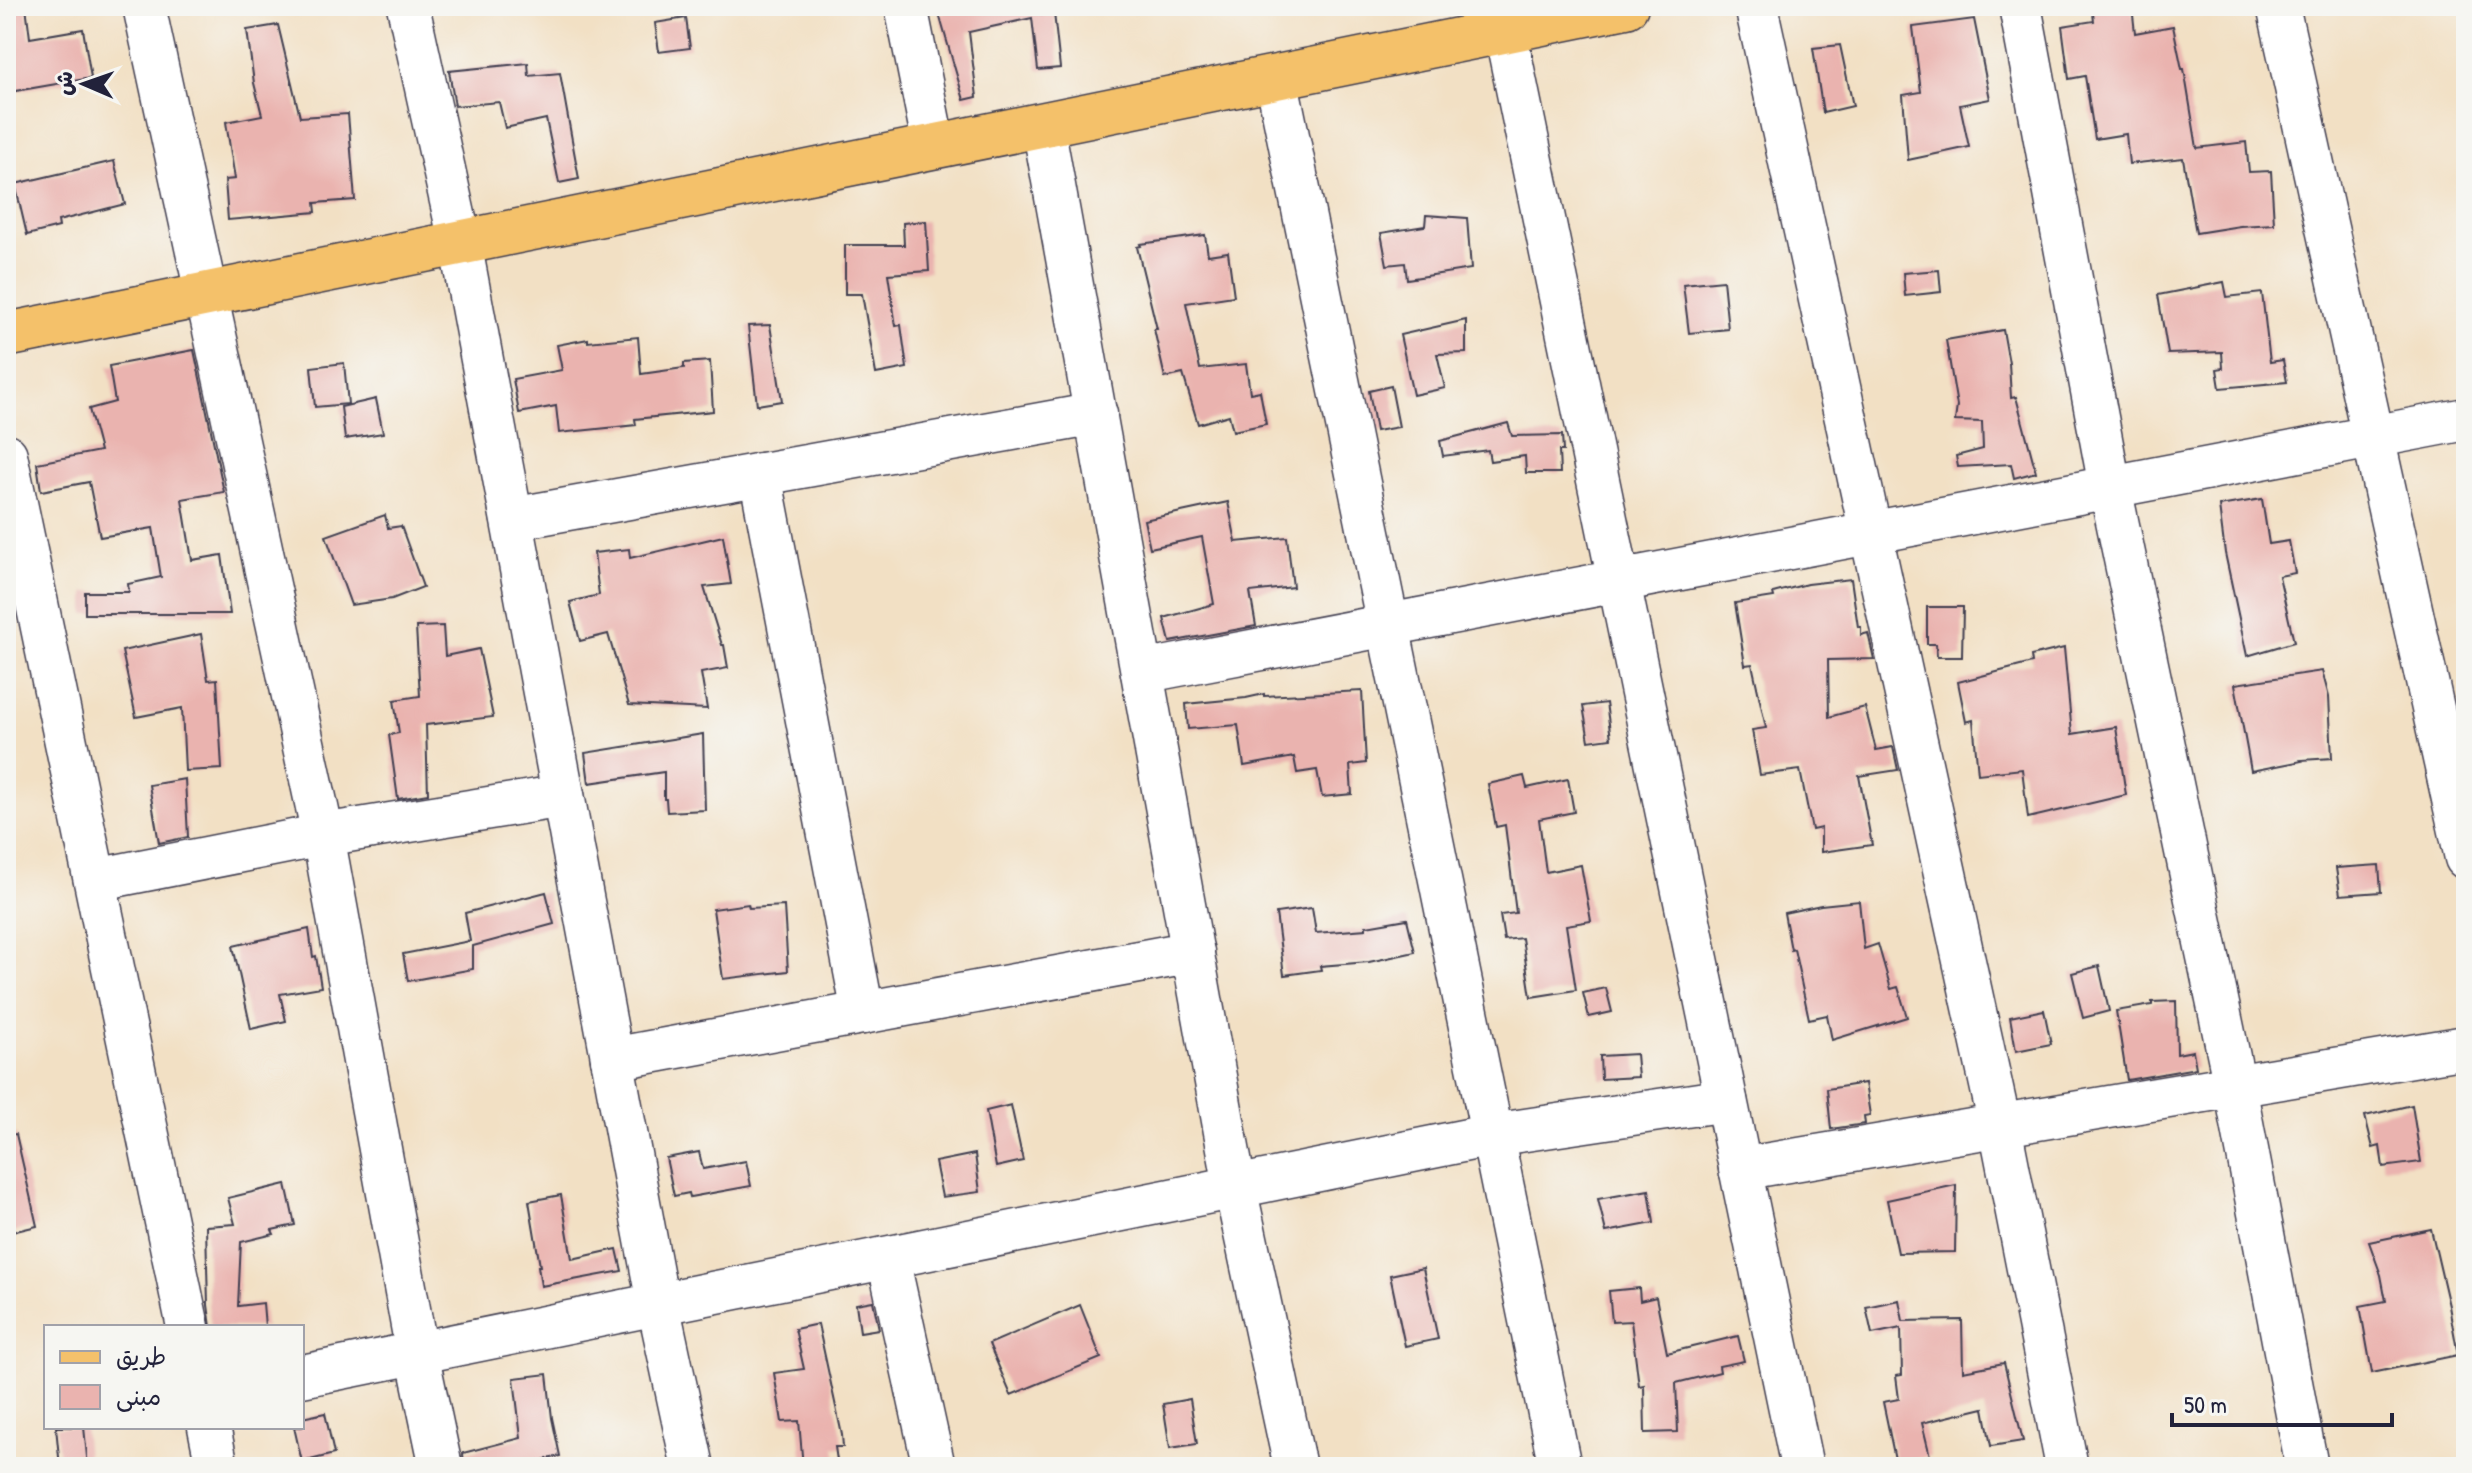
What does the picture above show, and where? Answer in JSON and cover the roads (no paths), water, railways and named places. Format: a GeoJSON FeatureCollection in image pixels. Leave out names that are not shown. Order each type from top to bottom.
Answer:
{"type":"FeatureCollection","features":[{"type":"Feature","properties":{"kind":"main road"},"geometry":{"type":"LineString","coordinates":[[6,335],[1276,77],[1502,18],[1626,6]]}},
{"type":"Feature","properties":{"kind":"street"},"geometry":{"type":"LineString","coordinates":[[144,6],[323,835],[417,1353],[441,1467]]}},
{"type":"Feature","properties":{"kind":"street"},"geometry":{"type":"LineString","coordinates":[[408,6],[460,242],[658,1304],[693,1467]]}},
{"type":"Feature","properties":{"kind":"street"},"geometry":{"type":"LineString","coordinates":[[906,6],[934,147]]}},
{"type":"Feature","properties":{"kind":"street"},"geometry":{"type":"LineString","coordinates":[[1756,6],[2000,1126],[2067,1467]]}},
{"type":"Feature","properties":{"kind":"street"},"geometry":{"type":"LineString","coordinates":[[2020,6],[2110,487],[2235,1086],[2307,1467]]}},
{"type":"Feature","properties":{"kind":"street"},"geometry":{"type":"LineString","coordinates":[[2278,6],[2466,858]]}},
{"type":"Feature","properties":{"kind":"street"},"geometry":{"type":"LineString","coordinates":[[1502,18],[1802,1467]]}},
{"type":"Feature","properties":{"kind":"street"},"geometry":{"type":"LineString","coordinates":[[1276,77],[1560,1467]]}},
{"type":"Feature","properties":{"kind":"street"},"geometry":{"type":"LineString","coordinates":[[1043,125],[1235,1187],[1295,1467]]}},
{"type":"Feature","properties":{"kind":"street"},"geometry":{"type":"LineString","coordinates":[[512,519],[1096,414]]}},
{"type":"Feature","properties":{"kind":"street"},"geometry":{"type":"LineString","coordinates":[[1142,672],[2466,419]]}},
{"type":"Feature","properties":{"kind":"street"},"geometry":{"type":"LineString","coordinates":[[6,455],[188,1325]]}},
{"type":"Feature","properties":{"kind":"street"},"geometry":{"type":"LineString","coordinates":[[760,474],[863,1013]]}},
{"type":"Feature","properties":{"kind":"street"},"geometry":{"type":"LineString","coordinates":[[95,880],[323,835],[563,796]]}},
{"type":"Feature","properties":{"kind":"street"},"geometry":{"type":"LineString","coordinates":[[612,1059],[1193,952]]}},
{"type":"Feature","properties":{"kind":"street"},"geometry":{"type":"LineString","coordinates":[[1740,1169],[2466,1047]]}},
{"type":"Feature","properties":{"kind":"street"},"geometry":{"type":"LineString","coordinates":[[304,1376],[1492,1135],[1726,1100]]}},
{"type":"Feature","properties":{"kind":"street"},"geometry":{"type":"LineString","coordinates":[[888,1258],[934,1467]]}},
{"type":"Feature","properties":{"kind":"street"},"geometry":{"type":"LineString","coordinates":[[209,1429],[217,1467]]}}]}
